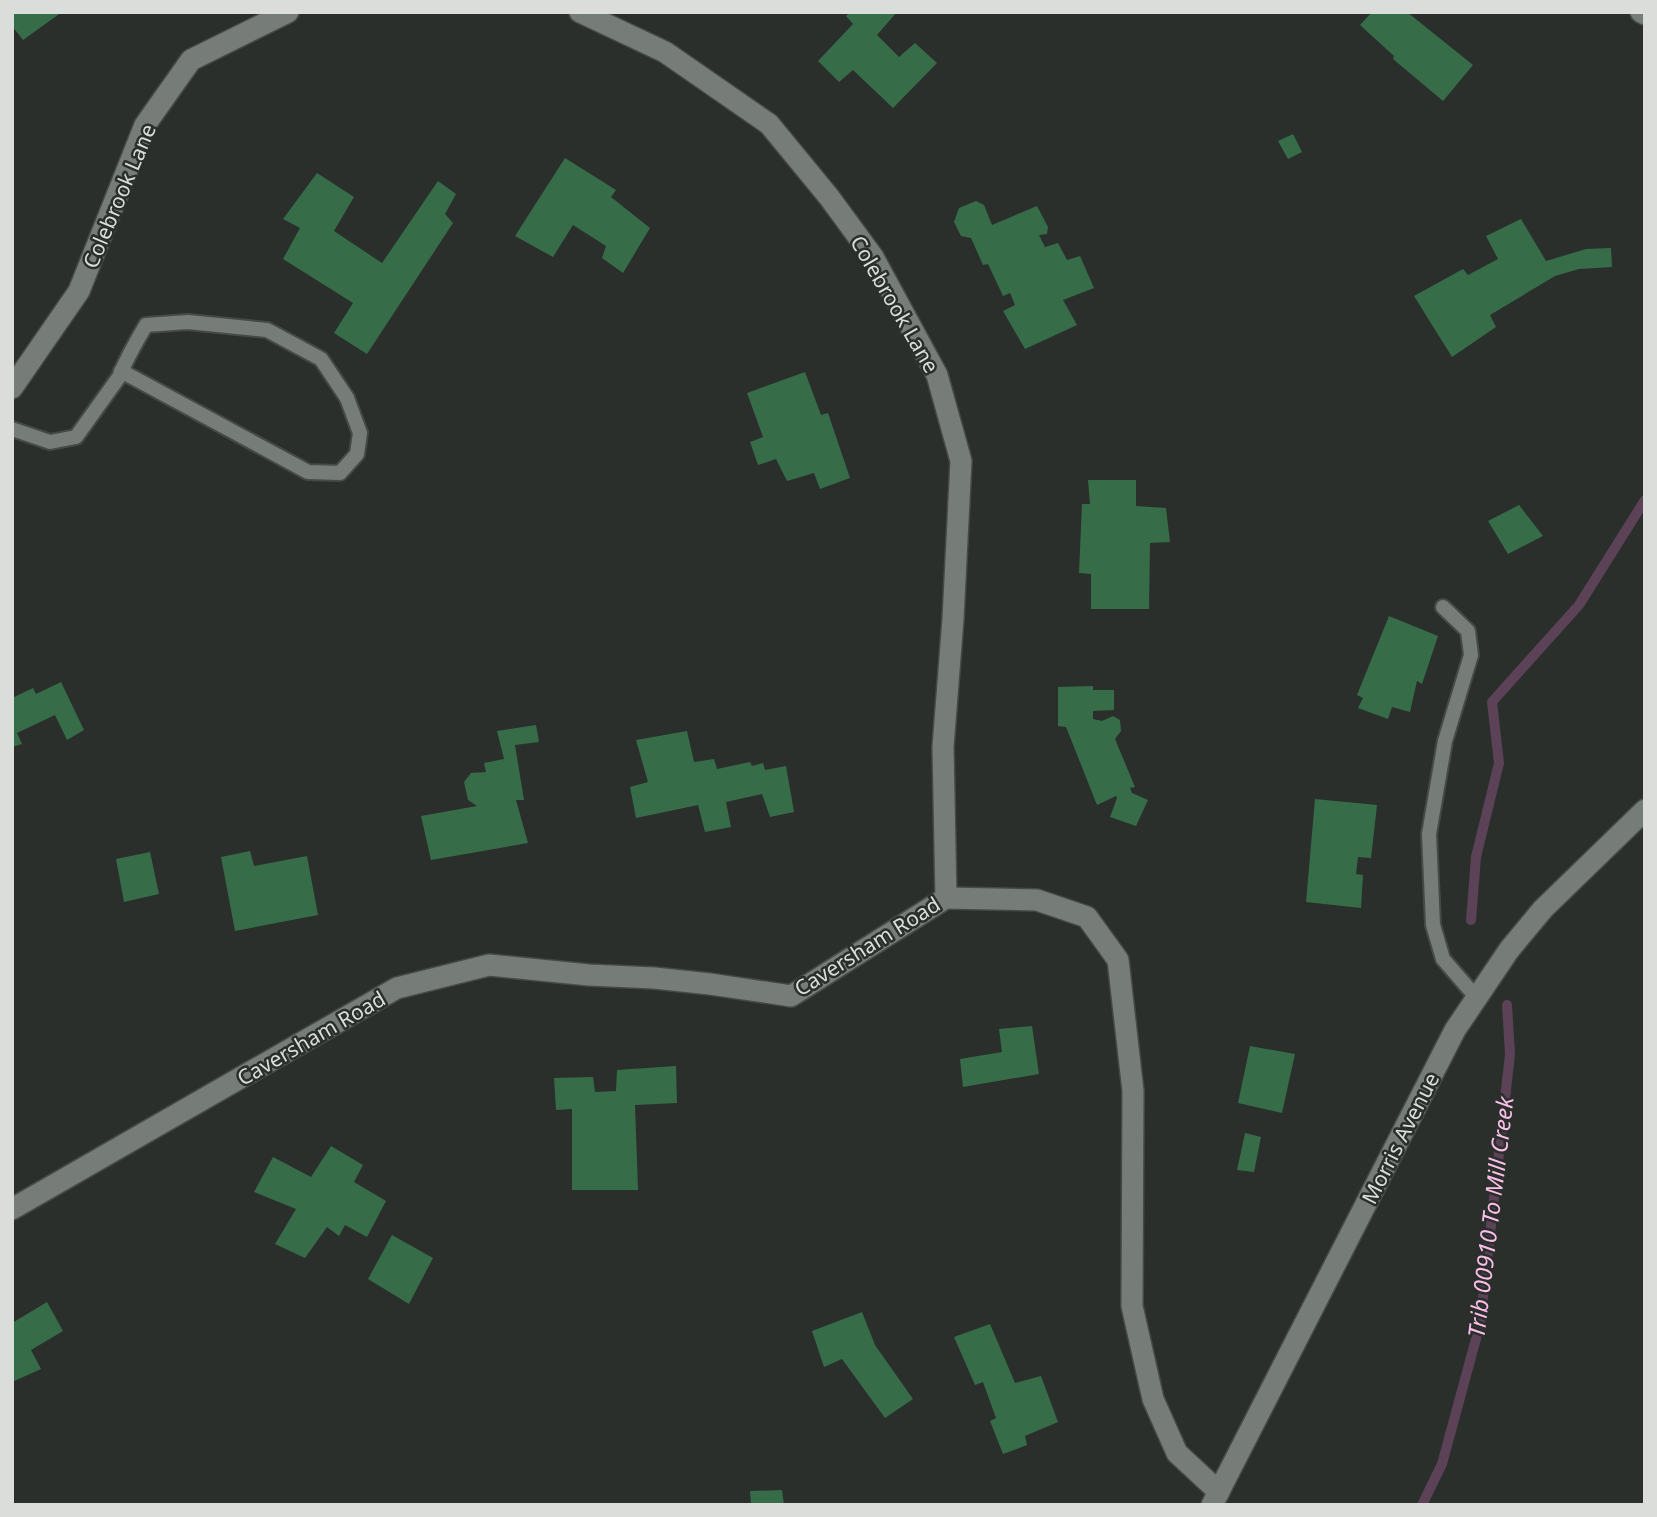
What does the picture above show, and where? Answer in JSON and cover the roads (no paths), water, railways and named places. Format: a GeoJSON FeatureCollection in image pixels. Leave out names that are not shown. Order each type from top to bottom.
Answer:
{"type":"FeatureCollection","features":[{"type":"Feature","properties":{"kind":"street","name":"Colebrook Lane"},"geometry":{"type":"LineString","coordinates":[[12,388],[79,291],[145,125],[191,60],[288,12]]}},
{"type":"Feature","properties":{"kind":"street","name":"Colebrook Lane"},"geometry":{"type":"LineString","coordinates":[[580,12],[665,52],[769,124],[829,197],[873,257],[937,374],[961,461],[943,747],[946,898]]}},
{"type":"Feature","properties":{"kind":"street","name":"Morris Avenue"},"geometry":{"type":"LineString","coordinates":[[1215,1498],[1455,1030],[1509,950],[1543,909],[1645,810]]}},
{"type":"Feature","properties":{"kind":"street","name":"Caversham Road"},"geometry":{"type":"LineString","coordinates":[[12,1209],[397,988],[489,965],[589,975],[654,978],[791,996],[946,898],[1037,900],[1087,917],[1118,960],[1133,1091],[1132,1306],[1153,1399],[1177,1453],[1215,1498]]}},
{"type":"Feature","properties":{"kind":"lane"},"geometry":{"type":"LineString","coordinates":[[12,429],[50,442],[76,437],[121,372],[146,326],[188,322],[267,330],[321,359],[347,398],[360,433],[357,454],[340,473],[308,472],[121,372]]}},
{"type":"Feature","properties":{"kind":"lane"},"geometry":{"type":"LineString","coordinates":[[1443,607],[1468,631],[1471,655],[1446,741],[1429,834],[1433,925],[1443,959],[1476,997]]}},
{"type":"Feature","properties":{"kind":"waterway","name":"Trib 00910 To Mill Creek"},"geometry":{"type":"LineString","coordinates":[[1471,920],[1476,857],[1499,763],[1492,702],[1579,605],[1645,500]]}},
{"type":"Feature","properties":{"kind":"waterway","name":"Trib 00910 To Mill Creek"},"geometry":{"type":"LineString","coordinates":[[1422,1505],[1442,1464],[1480,1324],[1510,1054],[1507,1005]]}}]}
